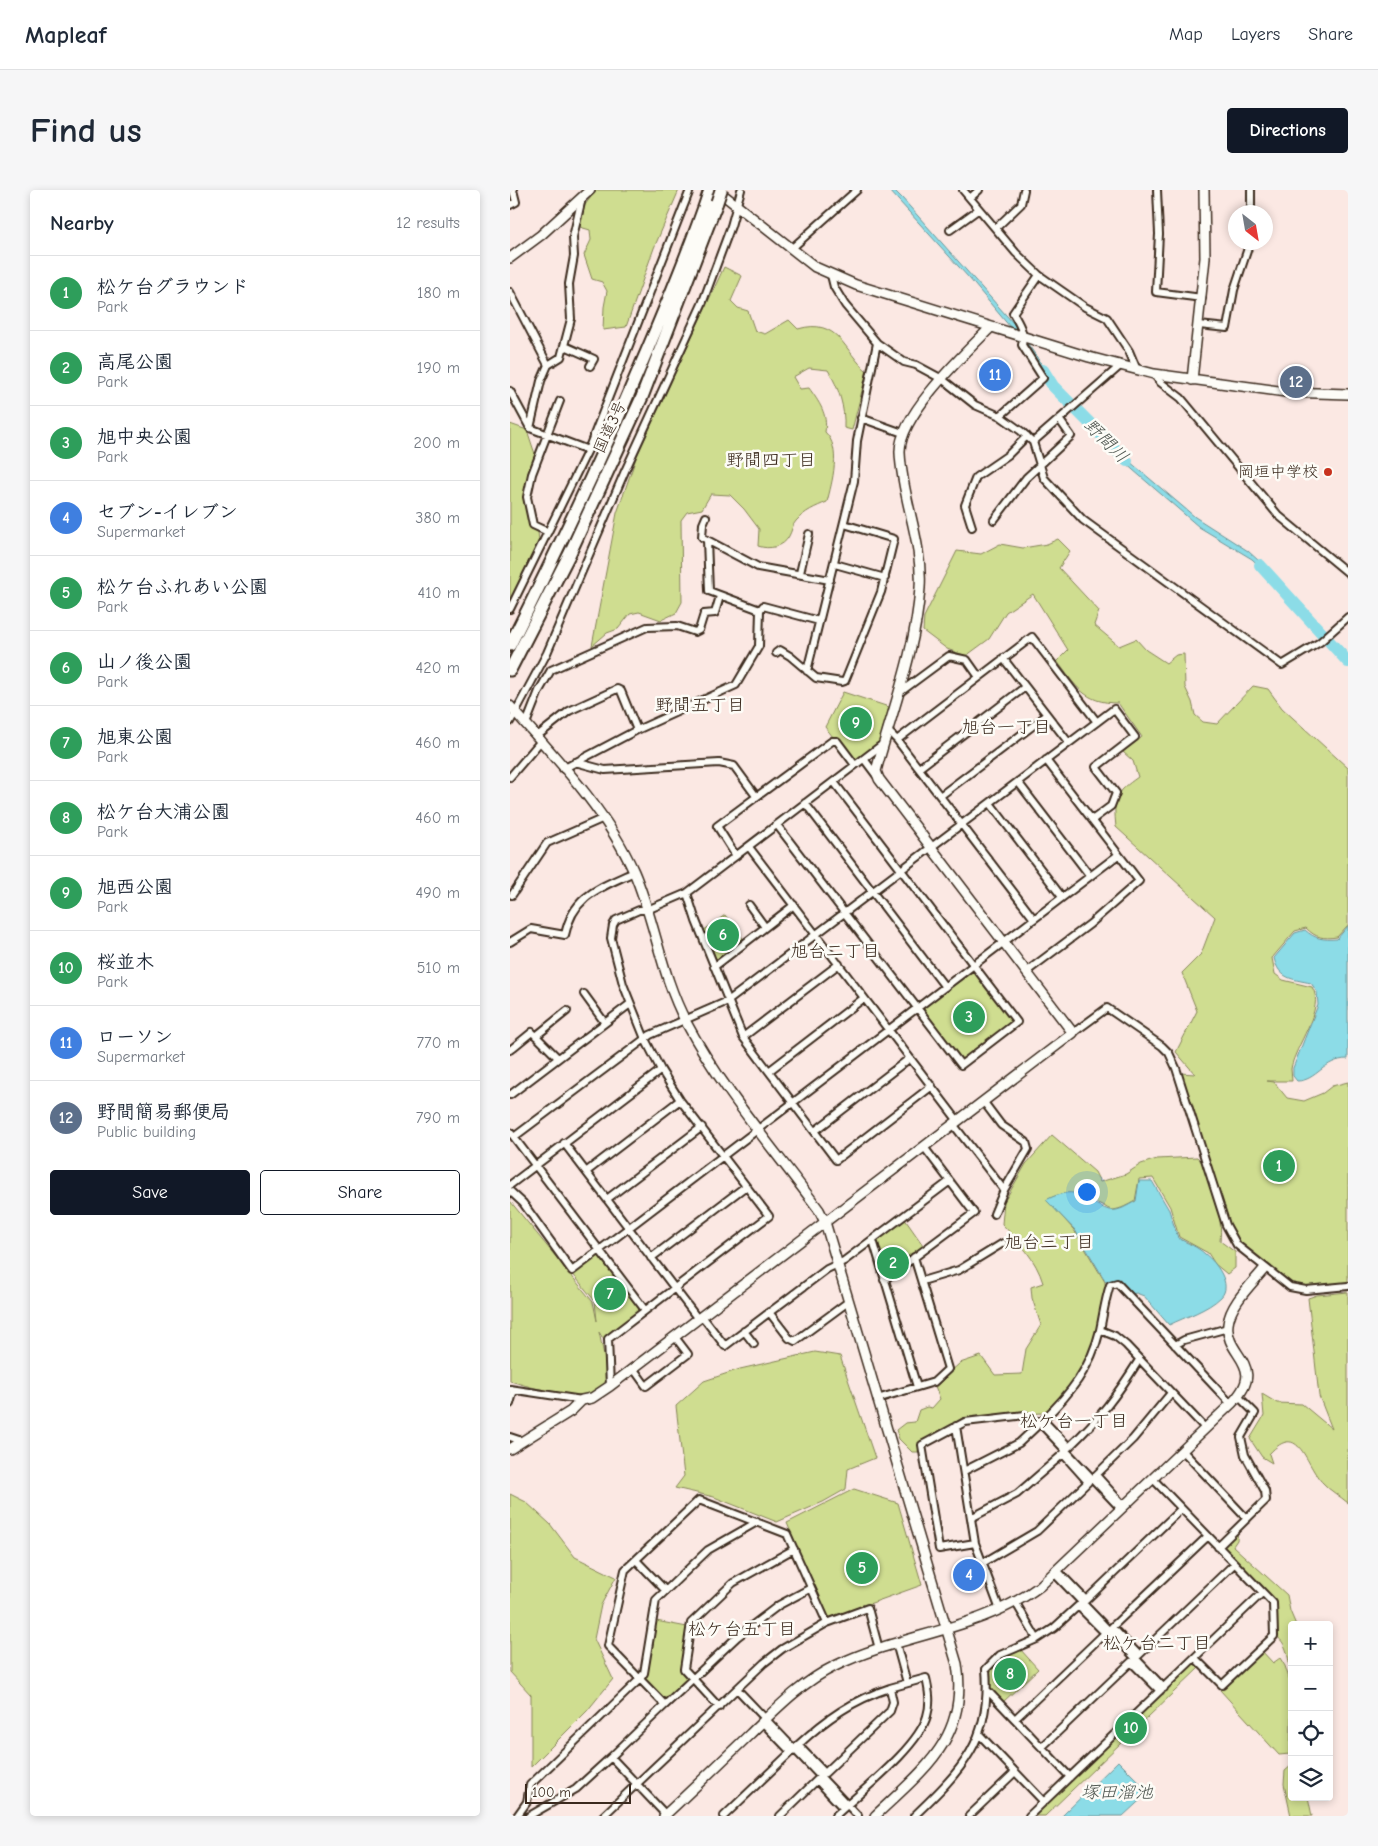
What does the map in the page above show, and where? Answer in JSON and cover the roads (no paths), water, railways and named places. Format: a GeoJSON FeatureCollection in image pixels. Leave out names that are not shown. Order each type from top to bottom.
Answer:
{"type":"FeatureCollection","features":[{"type":"Feature","properties":{"kind":"highway","name":"国道3号"},"geometry":{"type":"LineString","coordinates":[[510,645],[558,550],[610,436],[714,194]]}},
{"type":"Feature","properties":{"kind":"highway","name":"国道3号"},"geometry":{"type":"LineString","coordinates":[[510,670],[570,553],[642,397],[714,194]]}},
{"type":"Feature","properties":{"kind":"street"},"geometry":{"type":"LineString","coordinates":[[510,205],[516,202],[513,190]]}},
{"type":"Feature","properties":{"kind":"street"},"geometry":{"type":"LineString","coordinates":[[510,258],[541,236],[590,190]]}},
{"type":"Feature","properties":{"kind":"street"},"geometry":{"type":"LineString","coordinates":[[510,609],[588,450],[690,190]]}},
{"type":"Feature","properties":{"kind":"street"},"geometry":{"type":"LineString","coordinates":[[510,722],[547,653],[625,471],[702,304],[731,226],[741,190]]}},
{"type":"Feature","properties":{"kind":"street"},"geometry":{"type":"LineString","coordinates":[[791,249],[857,190]]}},
{"type":"Feature","properties":{"kind":"street"},"geometry":{"type":"LineString","coordinates":[[963,190],[1016,253],[1039,275],[1085,307],[1107,318],[1129,351],[1138,370]]}},
{"type":"Feature","properties":{"kind":"street"},"geometry":{"type":"LineString","coordinates":[[970,198],[979,190]]}},
{"type":"Feature","properties":{"kind":"street"},"geometry":{"type":"LineString","coordinates":[[996,228],[1021,204],[1024,190]]}},
{"type":"Feature","properties":{"kind":"street"},"geometry":{"type":"LineString","coordinates":[[1157,190],[1159,234],[1156,292],[1202,298]]}},
{"type":"Feature","properties":{"kind":"street"},"geometry":{"type":"LineString","coordinates":[[1192,380],[1205,258],[1204,190]]}},
{"type":"Feature","properties":{"kind":"street"},"geometry":{"type":"LineString","coordinates":[[1250,205],[1251,190]]}},
{"type":"Feature","properties":{"kind":"street"},"geometry":{"type":"LineString","coordinates":[[714,194],[736,204],[791,249],[830,275],[856,285],[1120,366],[1154,374],[1297,393],[1348,394]]}},
{"type":"Feature","properties":{"kind":"street"},"geometry":{"type":"LineString","coordinates":[[530,428],[541,381],[548,365],[561,357],[572,319],[569,284],[574,256],[573,237],[582,198]]}},
{"type":"Feature","properties":{"kind":"street"},"geometry":{"type":"LineString","coordinates":[[950,230],[979,209]]}},
{"type":"Feature","properties":{"kind":"street"},"geometry":{"type":"LineString","coordinates":[[1199,325],[1227,328],[1234,290],[1247,250]]}},
{"type":"Feature","properties":{"kind":"street"},"geometry":{"type":"LineString","coordinates":[[830,275],[834,287],[845,305],[877,343],[904,362],[916,365],[942,379],[975,405],[1000,416],[1027,436],[1033,442],[1044,478],[1083,520],[1282,665],[1320,642],[1348,617]]}},
{"type":"Feature","properties":{"kind":"street"},"geometry":{"type":"LineString","coordinates":[[1000,416],[1043,378],[1022,345],[1024,336],[1013,312],[1039,275]]}},
{"type":"Feature","properties":{"kind":"street"},"geometry":{"type":"LineString","coordinates":[[510,292],[548,365]]}},
{"type":"Feature","properties":{"kind":"street"},"geometry":{"type":"LineString","coordinates":[[877,776],[883,744],[916,626],[920,587],[920,563],[900,462],[899,451],[903,433],[914,414],[942,379],[991,327]]}},
{"type":"Feature","properties":{"kind":"street"},"geometry":{"type":"LineString","coordinates":[[807,671],[854,481],[861,418],[877,343]]}},
{"type":"Feature","properties":{"kind":"street"},"geometry":{"type":"LineString","coordinates":[[565,346],[595,356],[590,366]]}},
{"type":"Feature","properties":{"kind":"street"},"geometry":{"type":"LineString","coordinates":[[1033,442],[1120,366]]}},
{"type":"Feature","properties":{"kind":"street"},"geometry":{"type":"LineString","coordinates":[[1154,374],[1160,382],[1181,398],[1278,515],[1348,573]]}},
{"type":"Feature","properties":{"kind":"street"},"geometry":{"type":"LineString","coordinates":[[510,391],[530,428],[588,450]]}},
{"type":"Feature","properties":{"kind":"street"},"geometry":{"type":"LineString","coordinates":[[548,532],[533,525],[527,497],[532,474],[560,401]]}},
{"type":"Feature","properties":{"kind":"street"},"geometry":{"type":"LineString","coordinates":[[861,418],[903,433]]}},
{"type":"Feature","properties":{"kind":"street"},"geometry":{"type":"LineString","coordinates":[[994,520],[1010,496],[1071,436],[1059,418]]}},
{"type":"Feature","properties":{"kind":"street"},"geometry":{"type":"LineString","coordinates":[[972,528],[965,506],[976,477],[1008,455],[1027,436]]}},
{"type":"Feature","properties":{"kind":"street"},"geometry":{"type":"LineString","coordinates":[[706,517],[702,536],[758,567],[800,573],[830,580]]}},
{"type":"Feature","properties":{"kind":"street"},"geometry":{"type":"LineString","coordinates":[[776,652],[780,650],[790,656],[816,678],[845,681],[885,578],[894,539],[844,524]]}},
{"type":"Feature","properties":{"kind":"street"},"geometry":{"type":"LineString","coordinates":[[800,573],[809,534]]}},
{"type":"Feature","properties":{"kind":"street"},"geometry":{"type":"LineString","coordinates":[[707,540],[710,592],[760,610]]}},
{"type":"Feature","properties":{"kind":"street"},"geometry":{"type":"LineString","coordinates":[[835,564],[885,578]]}},
{"type":"Feature","properties":{"kind":"street"},"geometry":{"type":"LineString","coordinates":[[526,724],[539,691],[551,670],[647,627],[677,626],[695,632],[699,630],[704,614],[715,613],[720,596]]}},
{"type":"Feature","properties":{"kind":"street"},"geometry":{"type":"LineString","coordinates":[[563,769],[637,730],[736,685],[759,646],[760,610],[763,606],[820,621]]}},
{"type":"Feature","properties":{"kind":"street"},"geometry":{"type":"LineString","coordinates":[[897,740],[1032,637],[1097,722]]}},
{"type":"Feature","properties":{"kind":"street"},"geometry":{"type":"LineString","coordinates":[[897,695],[949,656],[966,660],[979,677]]}},
{"type":"Feature","properties":{"kind":"street"},"geometry":{"type":"LineString","coordinates":[[1003,658],[1068,743]]}},
{"type":"Feature","properties":{"kind":"street"},"geometry":{"type":"LineString","coordinates":[[919,768],[1025,687]]}},
{"type":"Feature","properties":{"kind":"street"},"geometry":{"type":"LineString","coordinates":[[510,777],[538,739],[569,711],[617,689],[621,691],[637,730]]}},
{"type":"Feature","properties":{"kind":"street"},"geometry":{"type":"LineString","coordinates":[[510,706],[604,818],[634,872],[665,969],[685,1020],[717,1074],[819,1210],[825,1222],[946,1629],[959,1679],[958,1706],[951,1732],[928,1765],[875,1816]]}},
{"type":"Feature","properties":{"kind":"street"},"geometry":{"type":"LineString","coordinates":[[645,1310],[512,1135],[645,1039],[728,1001],[1114,709],[1135,737],[1096,766],[1116,793],[1111,806],[1092,820]]}},
{"type":"Feature","properties":{"kind":"street"},"geometry":{"type":"LineString","coordinates":[[940,796],[1047,715]]}},
{"type":"Feature","properties":{"kind":"street"},"geometry":{"type":"LineString","coordinates":[[887,730],[919,768],[1034,919]]}},
{"type":"Feature","properties":{"kind":"street"},"geometry":{"type":"LineString","coordinates":[[736,856],[717,826],[756,796],[832,741],[837,742],[855,766]]}},
{"type":"Feature","properties":{"kind":"street"},"geometry":{"type":"LineString","coordinates":[[610,1386],[608,1339],[769,1216],[680,1100],[661,1070],[630,1004],[611,938],[613,925],[616,920],[638,910],[647,910],[687,893],[883,744]]}},
{"type":"Feature","properties":{"kind":"street"},"geometry":{"type":"LineString","coordinates":[[864,759],[1072,1033]]}},
{"type":"Feature","properties":{"kind":"street"},"geometry":{"type":"LineString","coordinates":[[1026,972],[1090,924],[1140,881],[1046,760]]}},
{"type":"Feature","properties":{"kind":"street"},"geometry":{"type":"LineString","coordinates":[[574,762],[605,770],[719,763],[734,766],[756,796]]}},
{"type":"Feature","properties":{"kind":"street"},"geometry":{"type":"LineString","coordinates":[[777,825],[961,1065],[1017,1022],[834,782]]}},
{"type":"Feature","properties":{"kind":"street"},"geometry":{"type":"LineString","coordinates":[[1018,782],[1090,876]]}},
{"type":"Feature","properties":{"kind":"street"},"geometry":{"type":"LineString","coordinates":[[805,803],[945,987]]}},
{"type":"Feature","properties":{"kind":"street"},"geometry":{"type":"LineString","coordinates":[[990,803],[1062,897]]}},
{"type":"Feature","properties":{"kind":"street"},"geometry":{"type":"LineString","coordinates":[[512,895],[548,843],[604,818]]}},
{"type":"Feature","properties":{"kind":"street"},"geometry":{"type":"LineString","coordinates":[[749,847],[932,1086],[955,1123],[1004,1190]]}},
{"type":"Feature","properties":{"kind":"street"},"geometry":{"type":"LineString","coordinates":[[510,1190],[523,1202],[572,1271],[1118,855]]}},
{"type":"Feature","properties":{"kind":"street"},"geometry":{"type":"LineString","coordinates":[[510,942],[531,929],[565,935],[575,906],[599,889],[634,872]]}},
{"type":"Feature","properties":{"kind":"street"},"geometry":{"type":"LineString","coordinates":[[687,893],[714,967],[744,1037],[836,1160],[932,1086]]}},
{"type":"Feature","properties":{"kind":"street"},"geometry":{"type":"LineString","coordinates":[[749,905],[765,927]]}},
{"type":"Feature","properties":{"kind":"street"},"geometry":{"type":"LineString","coordinates":[[714,967],[794,905]]}},
{"type":"Feature","properties":{"kind":"street"},"geometry":{"type":"LineString","coordinates":[[744,1037],[839,964]]}},
{"type":"Feature","properties":{"kind":"street"},"geometry":{"type":"LineString","coordinates":[[584,994],[605,1023]]}},
{"type":"Feature","properties":{"kind":"street"},"geometry":{"type":"LineString","coordinates":[[768,1070],[864,998]]}},
{"type":"Feature","properties":{"kind":"street"},"geometry":{"type":"LineString","coordinates":[[510,1095],[630,1004]]}},
{"type":"Feature","properties":{"kind":"street"},"geometry":{"type":"LineString","coordinates":[[510,1404],[512,1390],[582,1400],[592,1398],[1106,1008],[1155,1040],[1169,1053],[1176,1068],[1231,1237],[1237,1245],[1264,1268],[1295,1289],[1306,1290],[1348,1286]]}},
{"type":"Feature","properties":{"kind":"street"},"geometry":{"type":"LineString","coordinates":[[536,1036],[567,1011]]}},
{"type":"Feature","properties":{"kind":"street"},"geometry":{"type":"LineString","coordinates":[[510,1050],[532,1032],[558,1058]]}},
{"type":"Feature","properties":{"kind":"street"},"geometry":{"type":"LineString","coordinates":[[814,1131],[910,1058]]}},
{"type":"Feature","properties":{"kind":"street"},"geometry":{"type":"LineString","coordinates":[[510,1185],[661,1070]]}},
{"type":"Feature","properties":{"kind":"street"},"geometry":{"type":"LineString","coordinates":[[586,1172],[680,1100]]}},
{"type":"Feature","properties":{"kind":"street"},"geometry":{"type":"LineString","coordinates":[[983,1101],[1001,1125],[1026,1142],[1028,1149],[1004,1190],[994,1214]]}},
{"type":"Feature","properties":{"kind":"street"},"geometry":{"type":"LineString","coordinates":[[606,1200],[702,1127]]}},
{"type":"Feature","properties":{"kind":"street"},"geometry":{"type":"LineString","coordinates":[[564,1143],[674,1288],[725,1346],[826,1269],[844,1261],[950,1181]]}},
{"type":"Feature","properties":{"kind":"street"},"geometry":{"type":"LineString","coordinates":[[884,1280],[974,1212],[924,1147]]}},
{"type":"Feature","properties":{"kind":"street"},"geometry":{"type":"LineString","coordinates":[[651,1258],[746,1186]]}},
{"type":"Feature","properties":{"kind":"street"},"geometry":{"type":"LineString","coordinates":[[873,1240],[917,1387]]}},
{"type":"Feature","properties":{"kind":"street"},"geometry":{"type":"LineString","coordinates":[[922,1281],[959,1270],[1003,1243]]}},
{"type":"Feature","properties":{"kind":"street"},"geometry":{"type":"LineString","coordinates":[[877,1399],[934,1382],[948,1369],[914,1257]]}},
{"type":"Feature","properties":{"kind":"street"},"geometry":{"type":"LineString","coordinates":[[611,1757],[666,1815],[764,1721],[812,1679],[838,1665],[879,1649],[946,1629],[1016,1603],[1055,1571],[1238,1396],[1246,1383],[1246,1369],[1229,1335],[1228,1328],[1231,1314],[1264,1268]]}},
{"type":"Feature","properties":{"kind":"street"},"geometry":{"type":"LineString","coordinates":[[1140,1360],[1114,1400],[1097,1421],[1069,1447],[1043,1420],[1078,1382],[1089,1363],[1100,1330],[1110,1285],[1117,1283],[1231,1404]]}},
{"type":"Feature","properties":{"kind":"street"},"geometry":{"type":"LineString","coordinates":[[769,1312],[788,1338],[795,1341],[848,1302]]}},
{"type":"Feature","properties":{"kind":"street"},"geometry":{"type":"LineString","coordinates":[[1175,1345],[1184,1340],[1228,1328]]}},
{"type":"Feature","properties":{"kind":"street"},"geometry":{"type":"LineString","coordinates":[[1100,1330],[1115,1336],[1205,1428]]}},
{"type":"Feature","properties":{"kind":"street"},"geometry":{"type":"LineString","coordinates":[[744,1331],[754,1344]]}},
{"type":"Feature","properties":{"kind":"street"},"geometry":{"type":"LineString","coordinates":[[633,1368],[646,1386],[688,1354],[674,1337]]}},
{"type":"Feature","properties":{"kind":"street"},"geometry":{"type":"LineString","coordinates":[[1122,1507],[1096,1475],[1133,1439],[1171,1393]]}},
{"type":"Feature","properties":{"kind":"street"},"geometry":{"type":"LineString","coordinates":[[1218,1547],[1266,1500],[1266,1496],[1245,1456],[1242,1438],[1255,1413],[1238,1396]]}},
{"type":"Feature","properties":{"kind":"street"},"geometry":{"type":"LineString","coordinates":[[510,1449],[571,1412],[582,1400]]}},
{"type":"Feature","properties":{"kind":"street"},"geometry":{"type":"LineString","coordinates":[[964,1471],[1013,1446],[1036,1427],[1025,1415],[965,1422],[922,1445],[939,1549],[975,1543]]}},
{"type":"Feature","properties":{"kind":"street"},"geometry":{"type":"LineString","coordinates":[[1038,1421],[1122,1507]]}},
{"type":"Feature","properties":{"kind":"street"},"geometry":{"type":"LineString","coordinates":[[956,1426],[975,1543],[981,1564],[1000,1610]]}},
{"type":"Feature","properties":{"kind":"street"},"geometry":{"type":"LineString","coordinates":[[510,1437],[522,1441]]}},
{"type":"Feature","properties":{"kind":"street"},"geometry":{"type":"LineString","coordinates":[[1182,1450],[1247,1519]]}},
{"type":"Feature","properties":{"kind":"street"},"geometry":{"type":"LineString","coordinates":[[971,1518],[1017,1494],[1063,1454],[1088,1482],[1037,1531],[1004,1553],[981,1564]]}},
{"type":"Feature","properties":{"kind":"street"},"geometry":{"type":"LineString","coordinates":[[1152,1479],[1273,1603],[1274,1636],[1222,1685],[1195,1658]]}},
{"type":"Feature","properties":{"kind":"street"},"geometry":{"type":"LineString","coordinates":[[665,1705],[608,1646],[625,1570],[699,1500],[788,1534],[827,1623]]}},
{"type":"Feature","properties":{"kind":"street"},"geometry":{"type":"LineString","coordinates":[[1055,1571],[1086,1600],[1182,1509]]}},
{"type":"Feature","properties":{"kind":"street"},"geometry":{"type":"LineString","coordinates":[[517,1816],[527,1802],[530,1785],[644,1673],[656,1600],[708,1550],[756,1522]]}},
{"type":"Feature","properties":{"kind":"street"},"geometry":{"type":"LineString","coordinates":[[1208,1536],[1112,1627],[1139,1655],[1234,1564]]}},
{"type":"Feature","properties":{"kind":"street"},"geometry":{"type":"LineString","coordinates":[[719,1706],[684,1669],[691,1623],[733,1583],[794,1549]]}},
{"type":"Feature","properties":{"kind":"street"},"geometry":{"type":"LineString","coordinates":[[636,1560],[665,1590]]}},
{"type":"Feature","properties":{"kind":"street"},"geometry":{"type":"LineString","coordinates":[[1055,1571],[1162,1690]]}},
{"type":"Feature","properties":{"kind":"street"},"geometry":{"type":"LineString","coordinates":[[529,1816],[576,1789],[692,1679],[760,1618],[811,1588]]}},
{"type":"Feature","properties":{"kind":"street"},"geometry":{"type":"LineString","coordinates":[[1029,1816],[1262,1593]]}},
{"type":"Feature","properties":{"kind":"street"},"geometry":{"type":"LineString","coordinates":[[1016,1603],[1037,1639]]}},
{"type":"Feature","properties":{"kind":"street"},"geometry":{"type":"LineString","coordinates":[[914,1816],[956,1775],[973,1748],[979,1734],[988,1691],[986,1669],[1000,1655],[1037,1639],[1078,1606],[1105,1633],[1016,1718]]}},
{"type":"Feature","properties":{"kind":"street"},"geometry":{"type":"LineString","coordinates":[[603,1816],[782,1649],[827,1623],[868,1608],[879,1649]]}},
{"type":"Feature","properties":{"kind":"street"},"geometry":{"type":"LineString","coordinates":[[896,1643],[907,1683]]}},
{"type":"Feature","properties":{"kind":"street"},"geometry":{"type":"LineString","coordinates":[[1042,1747],[1131,1662],[1162,1690]]}},
{"type":"Feature","properties":{"kind":"street"},"geometry":{"type":"LineString","coordinates":[[835,1816],[903,1751],[922,1728],[929,1704],[926,1678],[890,1688],[862,1698],[836,1713],[798,1745],[825,1773],[890,1711],[893,1702],[890,1688]]}},
{"type":"Feature","properties":{"kind":"street"},"geometry":{"type":"LineString","coordinates":[[724,1816],[791,1752],[737,1689]]}},
{"type":"Feature","properties":{"kind":"street"},"geometry":{"type":"LineString","coordinates":[[988,1691],[1016,1718],[1070,1777]]}},
{"type":"Feature","properties":{"kind":"street"},"geometry":{"type":"LineString","coordinates":[[764,1721],[845,1806]]}},
{"type":"Feature","properties":{"kind":"street"},"geometry":{"type":"LineString","coordinates":[[979,1734],[1044,1802]]}},
{"type":"Feature","properties":{"kind":"street"},"geometry":{"type":"LineString","coordinates":[[969,1816],[1015,1772]]}},
{"type":"Feature","properties":{"kind":"street"},"geometry":{"type":"LineString","coordinates":[[780,1816],[817,1780],[858,1816]]}},
{"type":"Feature","properties":{"kind":"water","name":"野間川"},"geometry":{"type":"Polygon","coordinates":[[[889,190],[894,190],[902,198],[1014,324],[1059,389],[1109,444],[1195,517],[1248,551],[1269,570],[1348,654],[1348,659],[1279,584],[1252,559],[1199,527],[1103,444],[1058,392],[1026,346],[969,278],[889,190]]]}},
{"type":"Feature","properties":{"kind":"water"},"geometry":{"type":"Polygon","coordinates":[[[1348,926],[1348,1059],[1332,1062],[1310,1078],[1297,1081],[1293,1076],[1293,1068],[1318,1005],[1317,992],[1311,983],[1292,979],[1283,974],[1276,965],[1274,958],[1295,933],[1305,930],[1320,938],[1337,939],[1348,926]]]}},
{"type":"Feature","properties":{"kind":"water"},"geometry":{"type":"Polygon","coordinates":[[[1139,1181],[1152,1181],[1169,1210],[1178,1238],[1199,1249],[1209,1258],[1218,1268],[1224,1280],[1224,1292],[1216,1302],[1169,1325],[1144,1296],[1136,1293],[1132,1294],[1106,1282],[1075,1230],[1046,1200],[1057,1195],[1074,1193],[1100,1207],[1116,1210],[1136,1201],[1139,1181]]]}},
{"type":"Feature","properties":{"kind":"water","name":"塚田溜池"},"geometry":{"type":"Polygon","coordinates":[[[1118,1761],[1149,1792],[1123,1816],[1062,1816],[1118,1761]]]}},
{"type":"Feature","properties":{"kind":"waterway","name":"野間川"},"geometry":{"type":"LineString","coordinates":[[1043,370],[1053,386],[1127,461]]}},
{"type":"Feature","properties":{"kind":"waterway","name":"野間川"},"geometry":{"type":"LineString","coordinates":[[1260,565],[1348,662]]}},
{"type":"Feature","properties":{"kind":"place","name":"ローソン"},"geometry":{"type":"Point","coordinates":[995,375]}},
{"type":"Feature","properties":{"kind":"place","name":"野間簡易郵便局"},"geometry":{"type":"Point","coordinates":[1296,382]}},
{"type":"Feature","properties":{"kind":"place","name":"岡垣中学校"},"geometry":{"type":"Point","coordinates":[1328,472]}},
{"type":"Feature","properties":{"kind":"place","name":"旭西公園"},"geometry":{"type":"Point","coordinates":[856,723]}},
{"type":"Feature","properties":{"kind":"place","name":"山ノ後公園"},"geometry":{"type":"Point","coordinates":[723,935]}},
{"type":"Feature","properties":{"kind":"place","name":"旭中央公園"},"geometry":{"type":"Point","coordinates":[969,1017]}},
{"type":"Feature","properties":{"kind":"place","name":"松ケ台グラウンド"},"geometry":{"type":"Point","coordinates":[1279,1166]}},
{"type":"Feature","properties":{"kind":"place","name":"高尾公園"},"geometry":{"type":"Point","coordinates":[893,1263]}},
{"type":"Feature","properties":{"kind":"place","name":"旭東公園"},"geometry":{"type":"Point","coordinates":[610,1294]}},
{"type":"Feature","properties":{"kind":"place","name":"松ケ台ふれあい公園"},"geometry":{"type":"Point","coordinates":[862,1568]}},
{"type":"Feature","properties":{"kind":"place","name":"セブン-イレブン"},"geometry":{"type":"Point","coordinates":[969,1575]}},
{"type":"Feature","properties":{"kind":"place","name":"松ケ台大浦公園"},"geometry":{"type":"Point","coordinates":[1010,1674]}},
{"type":"Feature","properties":{"kind":"place","name":"桜並木"},"geometry":{"type":"Point","coordinates":[1131,1728]}},
{"type":"Feature","properties":{"kind":"district","name":"野間四丁目"},"geometry":{"type":"Point","coordinates":[771,460]}},
{"type":"Feature","properties":{"kind":"district","name":"野間五丁目"},"geometry":{"type":"Point","coordinates":[700,705]}},
{"type":"Feature","properties":{"kind":"district","name":"旭台一丁目"},"geometry":{"type":"Point","coordinates":[1006,727]}},
{"type":"Feature","properties":{"kind":"district","name":"旭台二丁目"},"geometry":{"type":"Point","coordinates":[835,951]}},
{"type":"Feature","properties":{"kind":"district","name":"旭台三丁目"},"geometry":{"type":"Point","coordinates":[1049,1242]}},
{"type":"Feature","properties":{"kind":"district","name":"松ケ台一丁目"},"geometry":{"type":"Point","coordinates":[1074,1421]}},
{"type":"Feature","properties":{"kind":"district","name":"松ケ台五丁目"},"geometry":{"type":"Point","coordinates":[742,1629]}},
{"type":"Feature","properties":{"kind":"district","name":"松ケ台二丁目"},"geometry":{"type":"Point","coordinates":[1157,1643]}}]}
